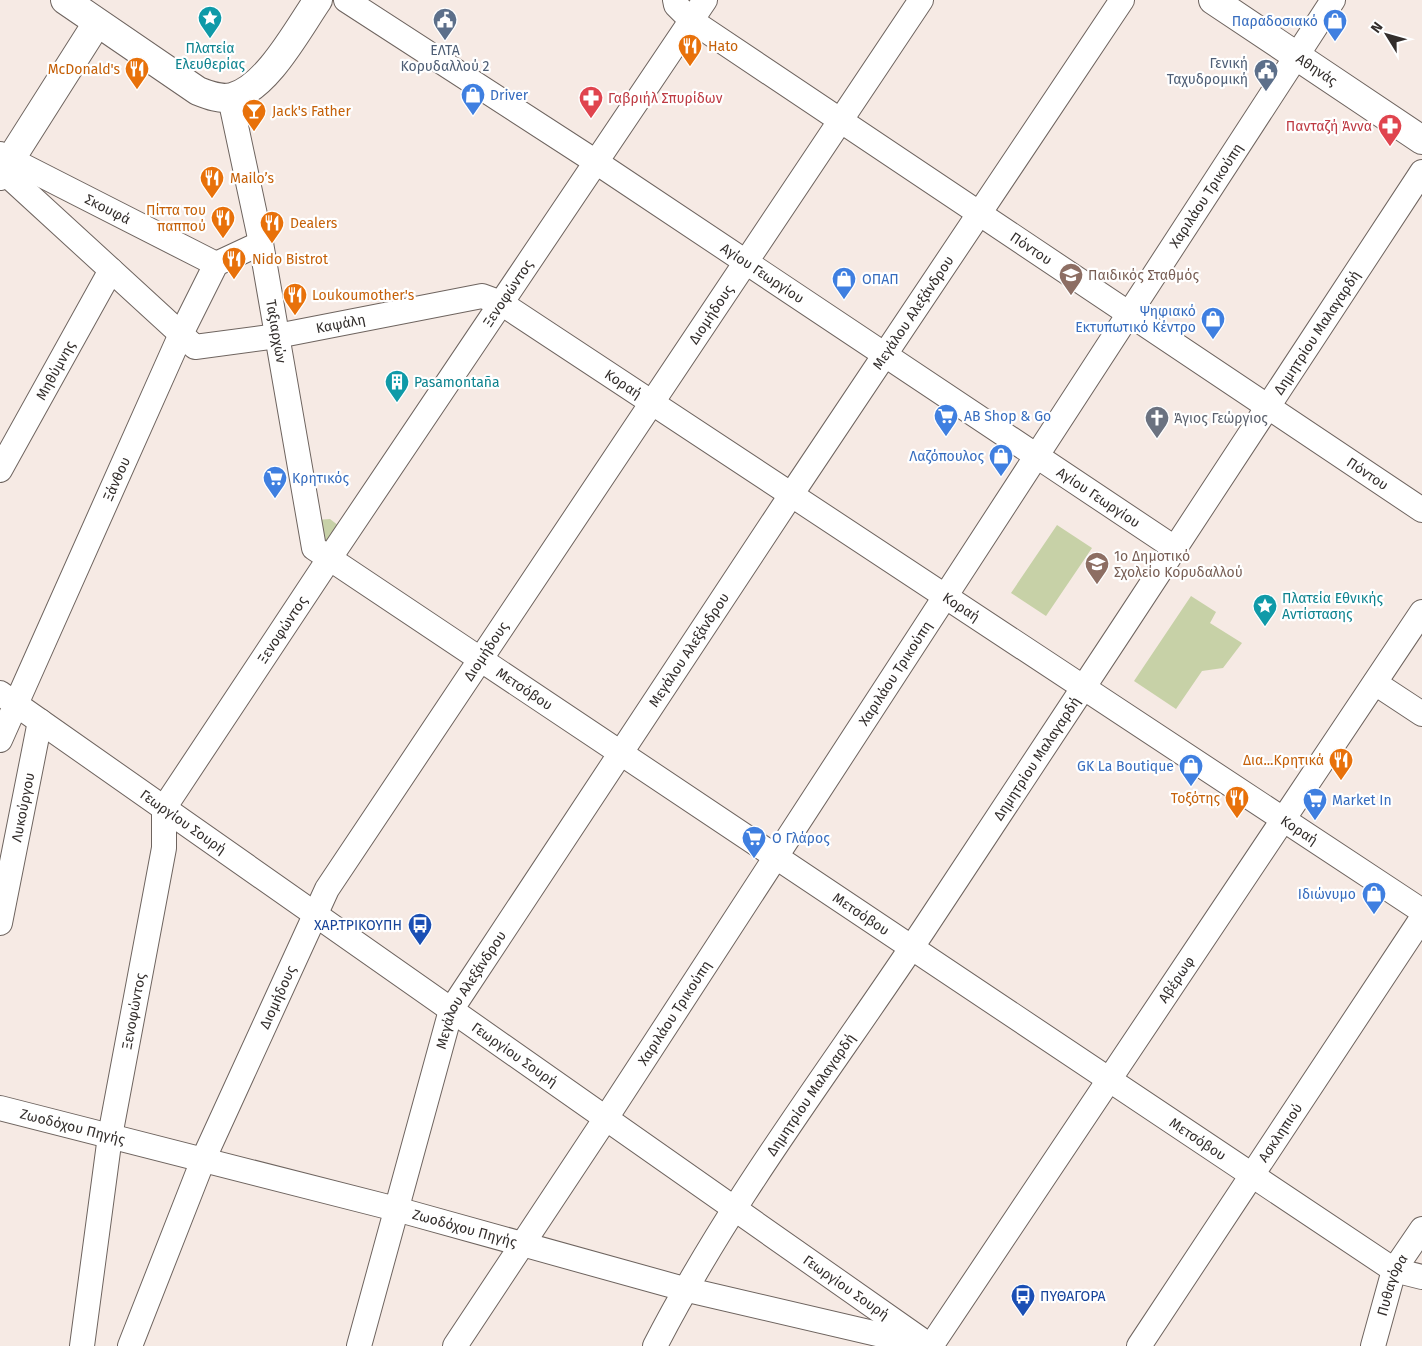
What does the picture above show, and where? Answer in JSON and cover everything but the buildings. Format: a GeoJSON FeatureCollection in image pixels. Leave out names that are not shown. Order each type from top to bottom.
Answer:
{"type":"FeatureCollection","features":[{"type":"Feature","properties":{"kind":"main road"},"geometry":{"type":"LineString","coordinates":[[64,0],[198,91],[212,96],[230,98],[251,89],[266,76],[318,0]]}},
{"type":"Feature","properties":{"kind":"main road","name":"Αθηνάς"},"geometry":{"type":"LineString","coordinates":[[1212,0],[1422,140]]}},
{"type":"Feature","properties":{"kind":"main road"},"geometry":{"type":"LineString","coordinates":[[4,165],[97,23]]}},
{"type":"Feature","properties":{"kind":"street","name":"Αγίου Γεωργίου"},"geometry":{"type":"LineString","coordinates":[[346,0],[596,162],[1036,458],[1176,549]]}},
{"type":"Feature","properties":{"kind":"street","name":"Πόντου"},"geometry":{"type":"LineString","coordinates":[[675,0],[676,5],[692,21],[1422,510]]}},
{"type":"Feature","properties":{"kind":"street","name":"Ξενοφώντος"},"geometry":{"type":"LineString","coordinates":[[82,1346],[110,1136],[164,848],[164,808],[705,0]]}},
{"type":"Feature","properties":{"kind":"street","name":"Διομήδους"},"geometry":{"type":"LineString","coordinates":[[130,1346],[203,1160],[327,889],[921,0]]}},
{"type":"Feature","properties":{"kind":"street","name":"Μεγάλου Αλεξάνδρου"},"geometry":{"type":"LineString","coordinates":[[359,1346],[451,1010],[791,495],[1122,0]]}},
{"type":"Feature","properties":{"kind":"street","name":"Χαριλάου Τρικούπη"},"geometry":{"type":"LineString","coordinates":[[455,1346],[520,1245],[606,1118],[1333,0]]}},
{"type":"Feature","properties":{"kind":"street","name":"Ταξιαρχών"},"geometry":{"type":"LineString","coordinates":[[230,98],[261,243],[314,548],[329,559]]}},
{"type":"Feature","properties":{"kind":"street","name":"Σκουφά"},"geometry":{"type":"LineString","coordinates":[[4,165],[216,264]]}},
{"type":"Feature","properties":{"kind":"street"},"geometry":{"type":"LineString","coordinates":[[4,165],[111,270],[181,334]]}},
{"type":"Feature","properties":{"kind":"street","name":"Δημητρίου Μαλαγαρδή"},"geometry":{"type":"LineString","coordinates":[[655,1346],[684,1289],[734,1208],[911,948],[1084,688],[1422,172]]}},
{"type":"Feature","properties":{"kind":"street"},"geometry":{"type":"LineString","coordinates":[[216,264],[261,243]]}},
{"type":"Feature","properties":{"kind":"street","name":"Ξάνθου"},"geometry":{"type":"LineString","coordinates":[[0,740],[8,699],[216,264]]}},
{"type":"Feature","properties":{"kind":"street","name":"Μηθύμνης"},"geometry":{"type":"LineString","coordinates":[[0,470],[111,270]]}},
{"type":"Feature","properties":{"kind":"street","name":"Καψάλη"},"geometry":{"type":"LineString","coordinates":[[181,334],[196,347],[278,336],[482,296],[501,303]]}},
{"type":"Feature","properties":{"kind":"street","name":"Κοραή"},"geometry":{"type":"LineString","coordinates":[[501,303],[1422,910]]}},
{"type":"Feature","properties":{"kind":"street","name":"Μετσόβου"},"geometry":{"type":"LineString","coordinates":[[329,559],[1394,1270],[1422,1277]]}},
{"type":"Feature","properties":{"kind":"street","name":"Αβέρωφ"},"geometry":{"type":"LineString","coordinates":[[930,1346],[1110,1081],[1422,612]]}},
{"type":"Feature","properties":{"kind":"street"},"geometry":{"type":"LineString","coordinates":[[1374,683],[1422,714]]}},
{"type":"Feature","properties":{"kind":"street","name":"Γεωργίου Σουρή"},"geometry":{"type":"LineString","coordinates":[[8,699],[930,1346]]}},
{"type":"Feature","properties":{"kind":"street","name":"Λυκούργου"},"geometry":{"type":"LineString","coordinates":[[0,923],[40,721]]}},
{"type":"Feature","properties":{"kind":"street","name":"Ασκληπιού"},"geometry":{"type":"LineString","coordinates":[[1139,1346],[1422,918]]}},
{"type":"Feature","properties":{"kind":"street","name":"Ζωοδόχου Πηγής"},"geometry":{"type":"LineString","coordinates":[[0,1108],[396,1209],[684,1289],[930,1346]]}},
{"type":"Feature","properties":{"kind":"street","name":"Πυθαγόρα"},"geometry":{"type":"LineString","coordinates":[[1373,1346],[1394,1270],[1422,1229]]}},
{"type":"Feature","properties":{"kind":"green space"},"geometry":{"type":"Polygon","coordinates":[[[330,519],[343,529],[327,555],[316,520],[330,519]]]}},
{"type":"Feature","properties":{"kind":"green space"},"geometry":{"type":"Polygon","coordinates":[[[1057,525],[1092,548],[1046,616],[1011,593],[1057,525]]]}},
{"type":"Feature","properties":{"kind":"green space"},"geometry":{"type":"Polygon","coordinates":[[[1191,596],[1216,612],[1210,623],[1242,643],[1223,668],[1202,671],[1176,709],[1134,681],[1191,596]]]}},
{"type":"Feature","properties":{"kind":"place","name":"Πλατεία Ελευθερίας"},"geometry":{"type":"Point","coordinates":[210,39]}},
{"type":"Feature","properties":{"kind":"place","name":"ΕΛΤΑ Κορυδαλλού 2"},"geometry":{"type":"Point","coordinates":[445,41]}},
{"type":"Feature","properties":{"kind":"place","name":"Παραδοσιακό"},"geometry":{"type":"Point","coordinates":[1335,42]}},
{"type":"Feature","properties":{"kind":"place","name":"Hato"},"geometry":{"type":"Point","coordinates":[690,67]}},
{"type":"Feature","properties":{"kind":"place","name":"McDonald's"},"geometry":{"type":"Point","coordinates":[137,90]}},
{"type":"Feature","properties":{"kind":"place","name":"Γενική Ταχυδρομική"},"geometry":{"type":"Point","coordinates":[1266,92]}},
{"type":"Feature","properties":{"kind":"place","name":"Driver"},"geometry":{"type":"Point","coordinates":[473,116]}},
{"type":"Feature","properties":{"kind":"place","name":"Γαβριήλ Σπυρίδων"},"geometry":{"type":"Point","coordinates":[591,119]}},
{"type":"Feature","properties":{"kind":"place","name":"Jack's Father"},"geometry":{"type":"Point","coordinates":[254,132]}},
{"type":"Feature","properties":{"kind":"place","name":"Πανταζή Άννα"},"geometry":{"type":"Point","coordinates":[1390,147]}},
{"type":"Feature","properties":{"kind":"place","name":"Mailo’s"},"geometry":{"type":"Point","coordinates":[212,199]}},
{"type":"Feature","properties":{"kind":"place","name":"Πίττα του παππού"},"geometry":{"type":"Point","coordinates":[223,239]}},
{"type":"Feature","properties":{"kind":"place","name":"Dealers"},"geometry":{"type":"Point","coordinates":[272,244]}},
{"type":"Feature","properties":{"kind":"place","name":"Nido Bistrot"},"geometry":{"type":"Point","coordinates":[234,280]}},
{"type":"Feature","properties":{"kind":"place","name":"Παιδικός Σταθμός"},"geometry":{"type":"Point","coordinates":[1071,296]}},
{"type":"Feature","properties":{"kind":"place","name":"ΟΠΑΠ"},"geometry":{"type":"Point","coordinates":[844,300]}},
{"type":"Feature","properties":{"kind":"place","name":"Loukoumother's"},"geometry":{"type":"Point","coordinates":[295,316]}},
{"type":"Feature","properties":{"kind":"place","name":"Ψηφιακό Εκτυπωτικό Κέντρο"},"geometry":{"type":"Point","coordinates":[1213,340]}},
{"type":"Feature","properties":{"kind":"place","name":"Pasamontaña"},"geometry":{"type":"Point","coordinates":[397,403]}},
{"type":"Feature","properties":{"kind":"place","name":"ΑΒ Shop & Go"},"geometry":{"type":"Point","coordinates":[946,437]}},
{"type":"Feature","properties":{"kind":"place","name":"Άγιος Γεώργιος"},"geometry":{"type":"Point","coordinates":[1157,439]}},
{"type":"Feature","properties":{"kind":"place","name":"Λαζόπουλος"},"geometry":{"type":"Point","coordinates":[1001,477]}},
{"type":"Feature","properties":{"kind":"place","name":"Κρητικός"},"geometry":{"type":"Point","coordinates":[275,499]}},
{"type":"Feature","properties":{"kind":"place","name":"1o Δημοτικό Σχολείο Κορυδαλλού"},"geometry":{"type":"Point","coordinates":[1097,585]}},
{"type":"Feature","properties":{"kind":"place","name":"Πλατεία Εθνικής Αντίστασης"},"geometry":{"type":"Point","coordinates":[1265,627]}},
{"type":"Feature","properties":{"kind":"place","name":"Δια...Κρητικά"},"geometry":{"type":"Point","coordinates":[1341,781]}},
{"type":"Feature","properties":{"kind":"place","name":"GK La Boutique"},"geometry":{"type":"Point","coordinates":[1191,787]}},
{"type":"Feature","properties":{"kind":"place","name":"Τοξότης"},"geometry":{"type":"Point","coordinates":[1237,819]}},
{"type":"Feature","properties":{"kind":"place","name":"Market In"},"geometry":{"type":"Point","coordinates":[1315,821]}},
{"type":"Feature","properties":{"kind":"place","name":"Ο Γλάρος"},"geometry":{"type":"Point","coordinates":[754,859]}},
{"type":"Feature","properties":{"kind":"place","name":"Ιδιώνυμο"},"geometry":{"type":"Point","coordinates":[1374,915]}},
{"type":"Feature","properties":{"kind":"place","name":"ΧΑΡ.ΤΡΙΚΟΥΠΗ"},"geometry":{"type":"Point","coordinates":[420,946]}},
{"type":"Feature","properties":{"kind":"place","name":"ΠΥΘΑΓΟΡΑ"},"geometry":{"type":"Point","coordinates":[1023,1317]}}]}
